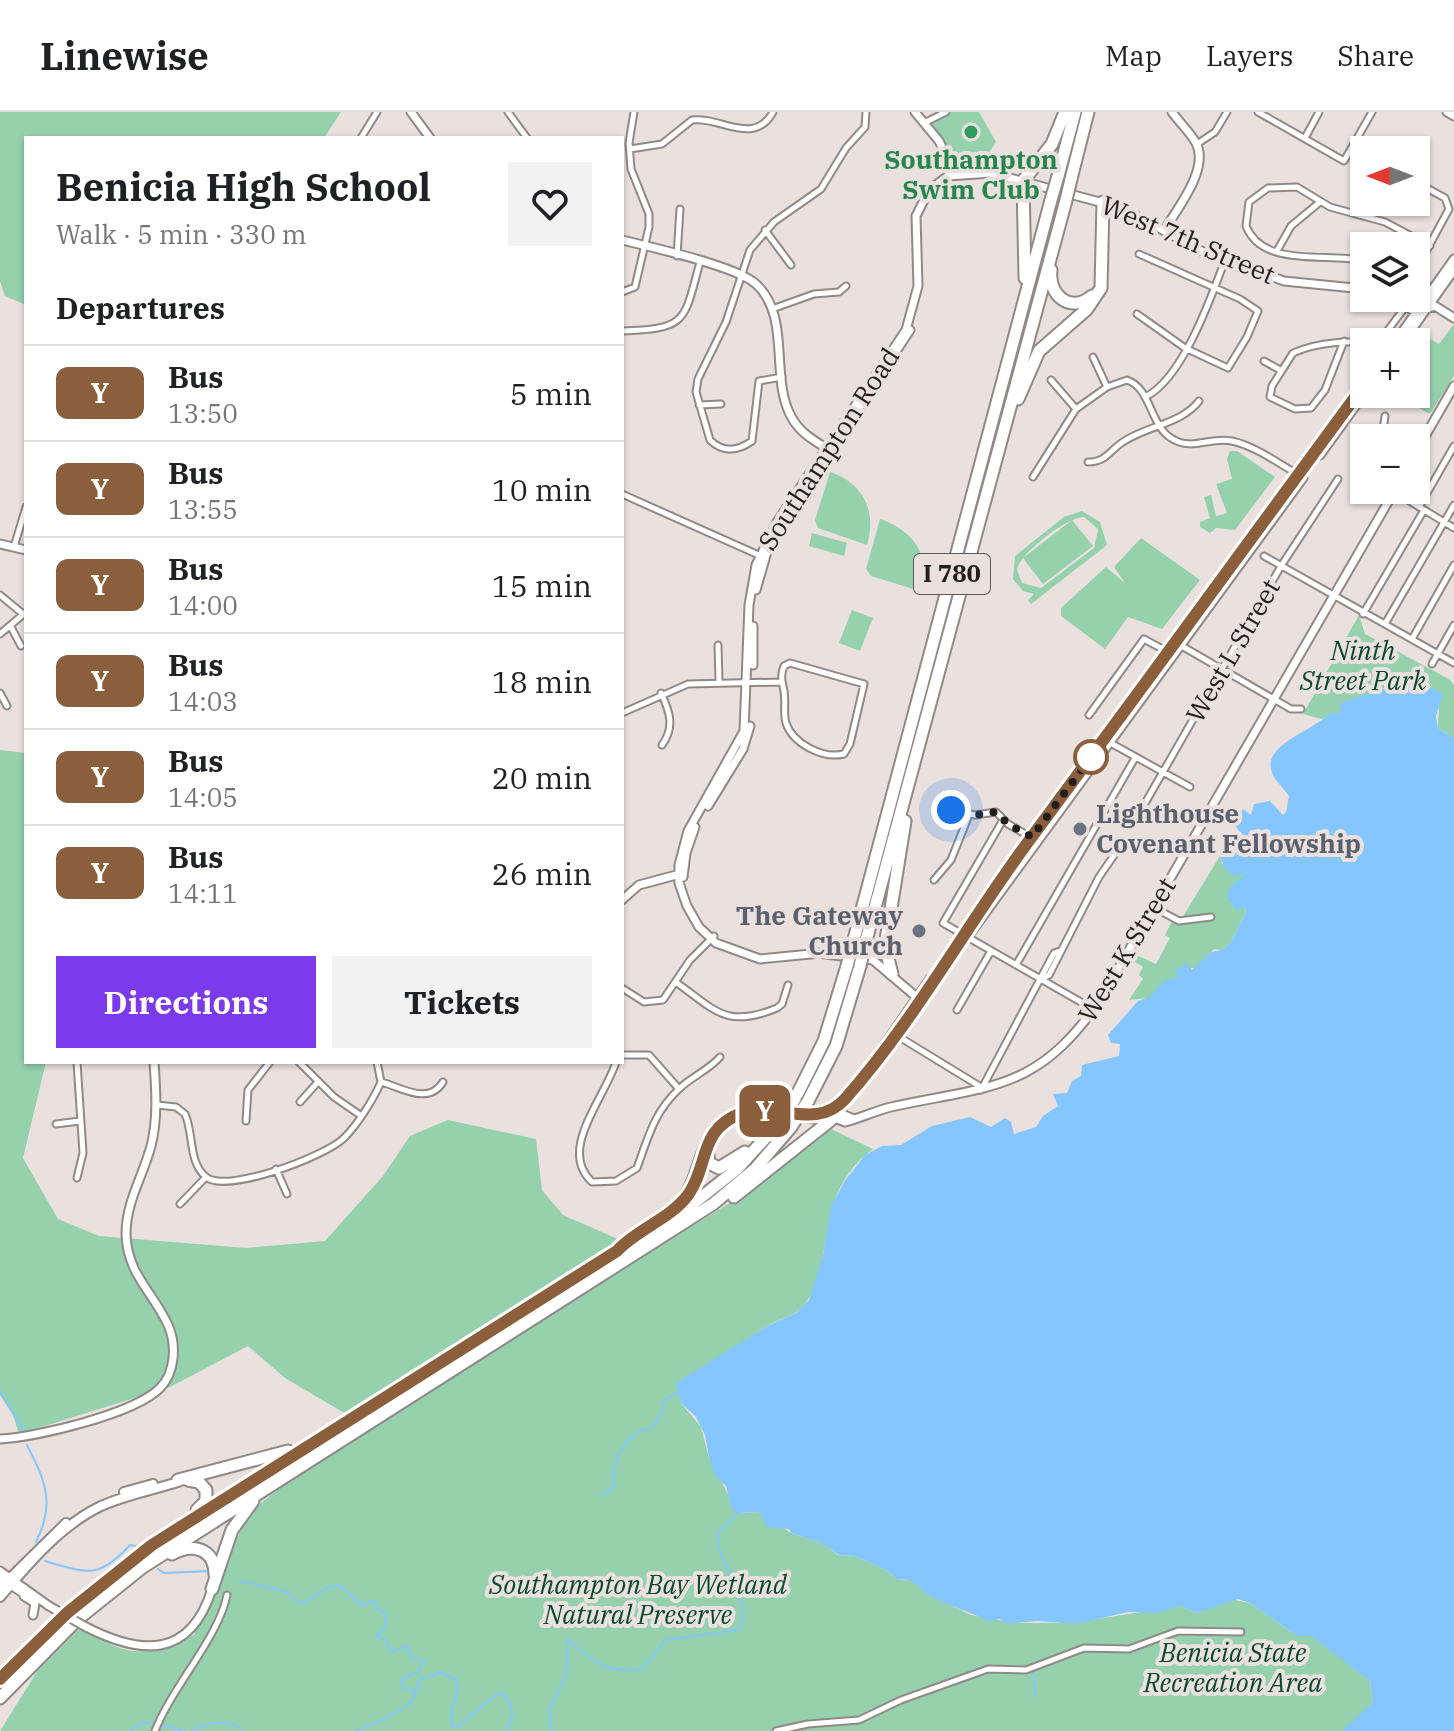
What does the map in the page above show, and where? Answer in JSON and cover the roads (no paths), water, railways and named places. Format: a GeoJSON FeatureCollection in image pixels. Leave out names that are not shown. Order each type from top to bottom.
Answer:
{"type":"FeatureCollection","features":[{"type":"Feature","properties":{"kind":"highway"},"geometry":{"type":"LineString","coordinates":[[1009,360],[1026,268],[1023,181],[1052,144],[1065,112]]}},
{"type":"Feature","properties":{"kind":"highway","name":"I 780"},"geometry":{"type":"LineString","coordinates":[[858,948],[1075,112]]}},
{"type":"Feature","properties":{"kind":"highway","name":"I 780"},"geometry":{"type":"LineString","coordinates":[[0,1679],[54,1624],[117,1571],[725,1180],[808,1101],[836,1046],[853,966],[923,730],[1088,112]]}},
{"type":"Feature","properties":{"kind":"highway"},"geometry":{"type":"LineString","coordinates":[[995,459],[1039,351],[1092,303],[1101,283],[1103,202]]}},
{"type":"Feature","properties":{"kind":"highway"},"geometry":{"type":"LineString","coordinates":[[1057,230],[1050,280],[1054,292],[1068,302],[1082,303],[1095,294],[1101,283]]}},
{"type":"Feature","properties":{"kind":"highway"},"geometry":{"type":"LineString","coordinates":[[892,974],[885,946],[923,730]]}},
{"type":"Feature","properties":{"kind":"highway"},"geometry":{"type":"LineString","coordinates":[[873,960],[885,946]]}},
{"type":"Feature","properties":{"kind":"highway","name":"I 780"},"geometry":{"type":"LineString","coordinates":[[0,1698],[57,1638],[107,1594],[178,1542],[674,1230],[735,1187],[785,1125],[824,1041],[853,966]]}},
{"type":"Feature","properties":{"kind":"highway"},"geometry":{"type":"LineString","coordinates":[[811,1117],[842,1103]]}},
{"type":"Feature","properties":{"kind":"highway"},"geometry":{"type":"LineString","coordinates":[[617,1251],[688,1195],[708,1143],[720,1127],[743,1113],[771,1111],[831,1120]]}},
{"type":"Feature","properties":{"kind":"highway"},"geometry":{"type":"LineString","coordinates":[[674,1230],[730,1200],[831,1120]]}},
{"type":"Feature","properties":{"kind":"highway"},"geometry":{"type":"LineString","coordinates":[[708,1143],[709,1163],[725,1167],[785,1125]]}},
{"type":"Feature","properties":{"kind":"highway"},"geometry":{"type":"LineString","coordinates":[[178,1481],[279,1455],[343,1424]]}},
{"type":"Feature","properties":{"kind":"highway"},"geometry":{"type":"LineString","coordinates":[[212,1589],[232,1530],[244,1510],[329,1448]]}},
{"type":"Feature","properties":{"kind":"highway"},"geometry":{"type":"LineString","coordinates":[[117,1571],[206,1501],[206,1490],[199,1482],[178,1481]]}},
{"type":"Feature","properties":{"kind":"highway"},"geometry":{"type":"LineString","coordinates":[[107,1594],[189,1547],[202,1549],[210,1557],[215,1568],[212,1589]]}},
{"type":"Feature","properties":{"kind":"main road"},"geometry":{"type":"LineString","coordinates":[[0,1597],[6,1582],[59,1528],[87,1508],[132,1489],[178,1481]]}},
{"type":"Feature","properties":{"kind":"street"},"geometry":{"type":"LineString","coordinates":[[362,136],[377,112]]}},
{"type":"Feature","properties":{"kind":"street"},"geometry":{"type":"LineString","coordinates":[[411,112],[429,136]]}},
{"type":"Feature","properties":{"kind":"street"},"geometry":{"type":"LineString","coordinates":[[508,112],[526,136]]}},
{"type":"Feature","properties":{"kind":"street"},"geometry":{"type":"LineString","coordinates":[[624,291],[635,287],[649,214],[634,179],[630,149],[634,112]]}},
{"type":"Feature","properties":{"kind":"street"},"geometry":{"type":"LineString","coordinates":[[630,149],[662,144],[698,115],[739,129],[753,129],[766,123],[773,112]]}},
{"type":"Feature","properties":{"kind":"street"},"geometry":{"type":"LineString","coordinates":[[782,377],[759,381],[753,438],[741,449],[715,445],[707,434],[699,405],[698,379],[726,322],[753,243],[765,230],[821,189],[846,148],[865,127],[866,112]]}},
{"type":"Feature","properties":{"kind":"street"},"geometry":{"type":"LineString","coordinates":[[915,112],[926,122],[955,175],[987,172],[1023,181]]}},
{"type":"Feature","properties":{"kind":"street"},"geometry":{"type":"LineString","coordinates":[[926,122],[946,112]]}},
{"type":"Feature","properties":{"kind":"street"},"geometry":{"type":"LineString","coordinates":[[1164,231],[1196,173],[1197,144],[1172,112]]}},
{"type":"Feature","properties":{"kind":"street"},"geometry":{"type":"LineString","coordinates":[[1197,144],[1215,132],[1227,112]]}},
{"type":"Feature","properties":{"kind":"street"},"geometry":{"type":"LineString","coordinates":[[1258,112],[1344,161],[1372,112]]}},
{"type":"Feature","properties":{"kind":"street"},"geometry":{"type":"LineString","coordinates":[[1305,138],[1319,112]]}},
{"type":"Feature","properties":{"kind":"street"},"geometry":{"type":"LineString","coordinates":[[1447,112],[1454,116]]}},
{"type":"Feature","properties":{"kind":"street","name":"Southampton Road"},"geometry":{"type":"LineString","coordinates":[[680,874],[688,831],[741,740],[747,715],[754,606],[762,557],[828,450],[910,332],[919,306],[923,275],[918,224],[927,200],[955,175]]}},
{"type":"Feature","properties":{"kind":"street","name":"West 7th Street"},"geometry":{"type":"LineString","coordinates":[[1023,181],[1103,202],[1135,214],[1225,260],[1296,283],[1350,288]]}},
{"type":"Feature","properties":{"kind":"street"},"geometry":{"type":"LineString","coordinates":[[1350,259],[1277,251],[1256,241],[1249,232],[1246,213],[1253,197],[1268,188],[1290,186],[1349,214],[1385,222],[1404,232]]}},
{"type":"Feature","properties":{"kind":"street"},"geometry":{"type":"LineString","coordinates":[[1430,190],[1449,204],[1447,216],[1430,246]]}},
{"type":"Feature","properties":{"kind":"street"},"geometry":{"type":"LineString","coordinates":[[1277,251],[1291,226],[1320,201]]}},
{"type":"Feature","properties":{"kind":"street"},"geometry":{"type":"LineString","coordinates":[[677,256],[680,209]]}},
{"type":"Feature","properties":{"kind":"street"},"geometry":{"type":"LineString","coordinates":[[765,230],[791,265]]}},
{"type":"Feature","properties":{"kind":"street"},"geometry":{"type":"LineString","coordinates":[[624,241],[742,275],[757,285],[772,309],[792,419],[806,435],[828,450]]}},
{"type":"Feature","properties":{"kind":"street"},"geometry":{"type":"LineString","coordinates":[[1137,314],[1185,348],[1228,368],[1258,311],[1139,254]]}},
{"type":"Feature","properties":{"kind":"street"},"geometry":{"type":"LineString","coordinates":[[1430,293],[1454,259]]}},
{"type":"Feature","properties":{"kind":"street"},"geometry":{"type":"LineString","coordinates":[[1145,397],[1162,388],[1215,290],[1225,260]]}},
{"type":"Feature","properties":{"kind":"street"},"geometry":{"type":"LineString","coordinates":[[624,331],[664,328],[679,320],[690,306],[700,262]]}},
{"type":"Feature","properties":{"kind":"street"},"geometry":{"type":"LineString","coordinates":[[1430,306],[1454,270]]}},
{"type":"Feature","properties":{"kind":"street"},"geometry":{"type":"LineString","coordinates":[[772,309],[814,294],[839,292],[846,286]]}},
{"type":"Feature","properties":{"kind":"street"},"geometry":{"type":"LineString","coordinates":[[1430,307],[1435,306],[1454,318]]}},
{"type":"Feature","properties":{"kind":"street"},"geometry":{"type":"LineString","coordinates":[[1344,341],[1325,390],[1311,408],[1295,409],[1270,397],[1280,370],[1299,351],[1344,341],[1379,342],[1403,312]]}},
{"type":"Feature","properties":{"kind":"street"},"geometry":{"type":"LineString","coordinates":[[1405,328],[1417,312]]}},
{"type":"Feature","properties":{"kind":"street"},"geometry":{"type":"LineString","coordinates":[[1093,357],[1107,387]]}},
{"type":"Feature","properties":{"kind":"street"},"geometry":{"type":"LineString","coordinates":[[1264,361],[1280,370]]}},
{"type":"Feature","properties":{"kind":"street"},"geometry":{"type":"LineString","coordinates":[[1051,380],[1076,409]]}},
{"type":"Feature","properties":{"kind":"street"},"geometry":{"type":"LineString","coordinates":[[1033,477],[1076,409],[1107,387],[1131,380],[1169,437],[1182,443],[1237,442],[1301,477]]}},
{"type":"Feature","properties":{"kind":"street"},"geometry":{"type":"LineString","coordinates":[[1430,426],[1454,386]]}},
{"type":"Feature","properties":{"kind":"street"},"geometry":{"type":"LineString","coordinates":[[1088,462],[1101,461],[1124,441],[1190,410],[1199,401]]}},
{"type":"Feature","properties":{"kind":"street"},"geometry":{"type":"LineString","coordinates":[[1444,403],[1454,408]]}},
{"type":"Feature","properties":{"kind":"street"},"geometry":{"type":"LineString","coordinates":[[699,405],[721,404]]}},
{"type":"Feature","properties":{"kind":"street"},"geometry":{"type":"LineString","coordinates":[[1301,477],[1350,405]]}},
{"type":"Feature","properties":{"kind":"street"},"geometry":{"type":"LineString","coordinates":[[831,1120],[964,935],[972,931],[1034,839],[1177,644],[1353,408]]}},
{"type":"Feature","properties":{"kind":"street"},"geometry":{"type":"LineString","coordinates":[[1384,424],[1385,416]]}},
{"type":"Feature","properties":{"kind":"street"},"geometry":{"type":"LineString","coordinates":[[1363,614],[1454,446]]}},
{"type":"Feature","properties":{"kind":"street","name":"West L Street"},"geometry":{"type":"LineString","coordinates":[[1132,826],[1281,566],[1338,479]]}},
{"type":"Feature","properties":{"kind":"street"},"geometry":{"type":"LineString","coordinates":[[624,495],[762,557]]}},
{"type":"Feature","properties":{"kind":"street","name":"West K Street"},"geometry":{"type":"LineString","coordinates":[[831,1120],[840,1123],[887,1108],[981,1088],[1036,1068],[1068,1042],[1094,1009],[1386,504]]}},
{"type":"Feature","properties":{"kind":"street"},"geometry":{"type":"LineString","coordinates":[[1414,504],[1454,528]]}},
{"type":"Feature","properties":{"kind":"street"},"geometry":{"type":"LineString","coordinates":[[1385,624],[1454,505]]}},
{"type":"Feature","properties":{"kind":"street"},"geometry":{"type":"LineString","coordinates":[[14,547],[24,514]]}},
{"type":"Feature","properties":{"kind":"street"},"geometry":{"type":"LineString","coordinates":[[0,544],[24,550]]}},
{"type":"Feature","properties":{"kind":"street"},"geometry":{"type":"LineString","coordinates":[[1264,556],[1454,663]]}},
{"type":"Feature","properties":{"kind":"street"},"geometry":{"type":"LineString","coordinates":[[1412,639],[1454,565]]}},
{"type":"Feature","properties":{"kind":"street"},"geometry":{"type":"LineString","coordinates":[[0,595],[24,612]]}},
{"type":"Feature","properties":{"kind":"street"},"geometry":{"type":"LineString","coordinates":[[0,634],[24,614]]}},
{"type":"Feature","properties":{"kind":"street"},"geometry":{"type":"LineString","coordinates":[[1432,664],[1454,625]]}},
{"type":"Feature","properties":{"kind":"street"},"geometry":{"type":"LineString","coordinates":[[11,627],[19,637],[21,646]]}},
{"type":"Feature","properties":{"kind":"street"},"geometry":{"type":"LineString","coordinates":[[1089,715],[1144,639],[1170,654]]}},
{"type":"Feature","properties":{"kind":"street"},"geometry":{"type":"LineString","coordinates":[[1177,644],[1293,710],[1301,709]]}},
{"type":"Feature","properties":{"kind":"street"},"geometry":{"type":"LineString","coordinates":[[718,645],[719,681]]}},
{"type":"Feature","properties":{"kind":"street"},"geometry":{"type":"LineString","coordinates":[[790,663],[864,684],[850,744],[844,754],[825,754],[794,736],[786,723],[781,682],[783,668],[790,663]]}},
{"type":"Feature","properties":{"kind":"street"},"geometry":{"type":"LineString","coordinates":[[624,712],[661,693],[688,684],[781,682]]}},
{"type":"Feature","properties":{"kind":"street"},"geometry":{"type":"LineString","coordinates":[[0,693],[7,706]]}},
{"type":"Feature","properties":{"kind":"street"},"geometry":{"type":"LineString","coordinates":[[661,693],[671,719],[662,745]]}},
{"type":"Feature","properties":{"kind":"street"},"geometry":{"type":"LineString","coordinates":[[1106,741],[1190,787]]}},
{"type":"Feature","properties":{"kind":"street"},"geometry":{"type":"LineString","coordinates":[[1016,965],[1135,758]]}},
{"type":"Feature","properties":{"kind":"street"},"geometry":{"type":"LineString","coordinates":[[943,809],[969,815],[996,812],[1003,820],[1034,839]]}},
{"type":"Feature","properties":{"kind":"street"},"geometry":{"type":"LineString","coordinates":[[934,880],[951,860],[969,815]]}},
{"type":"Feature","properties":{"kind":"street"},"geometry":{"type":"LineString","coordinates":[[1003,820],[943,923],[1094,1009]]}},
{"type":"Feature","properties":{"kind":"street"},"geometry":{"type":"LineString","coordinates":[[894,1034],[981,1088],[1044,978],[1054,953],[1060,951],[1117,851]]}},
{"type":"Feature","properties":{"kind":"street"},"geometry":{"type":"LineString","coordinates":[[624,898],[639,885],[680,874],[687,906],[712,937],[729,950],[760,959],[821,953],[873,960],[918,999]]}},
{"type":"Feature","properties":{"kind":"street"},"geometry":{"type":"LineString","coordinates":[[1153,907],[1179,921],[1211,917]]}},
{"type":"Feature","properties":{"kind":"street"},"geometry":{"type":"LineString","coordinates":[[624,990],[636,999],[655,1003],[668,997],[690,960],[712,937]]}},
{"type":"Feature","properties":{"kind":"street"},"geometry":{"type":"LineString","coordinates":[[957,1010],[991,951]]}},
{"type":"Feature","properties":{"kind":"street"},"geometry":{"type":"LineString","coordinates":[[677,983],[709,1010],[729,1016],[767,1013],[777,1008],[782,1004],[788,985]]}},
{"type":"Feature","properties":{"kind":"street"},"geometry":{"type":"LineString","coordinates":[[624,1055],[649,1055],[679,1089]]}},
{"type":"Feature","properties":{"kind":"street"},"geometry":{"type":"LineString","coordinates":[[615,1064],[579,1145],[579,1164],[592,1182],[616,1181],[637,1168],[647,1131],[679,1089],[720,1057]]}},
{"type":"Feature","properties":{"kind":"street"},"geometry":{"type":"LineString","coordinates":[[77,1064],[83,1153],[77,1178]]}},
{"type":"Feature","properties":{"kind":"street"},"geometry":{"type":"LineString","coordinates":[[0,1439],[45,1433],[143,1401],[159,1389],[169,1375],[173,1343],[169,1326],[138,1281],[127,1242],[129,1208],[151,1144],[157,1105],[154,1064]]}},
{"type":"Feature","properties":{"kind":"street"},"geometry":{"type":"LineString","coordinates":[[246,1121],[248,1090],[268,1064]]}},
{"type":"Feature","properties":{"kind":"street"},"geometry":{"type":"LineString","coordinates":[[301,1064],[318,1082],[360,1115]]}},
{"type":"Feature","properties":{"kind":"street"},"geometry":{"type":"LineString","coordinates":[[157,1105],[176,1107],[185,1114],[193,1155],[206,1177],[231,1184],[338,1143],[381,1082],[377,1064]]}},
{"type":"Feature","properties":{"kind":"street"},"geometry":{"type":"LineString","coordinates":[[300,1102],[318,1082]]}},
{"type":"Feature","properties":{"kind":"street"},"geometry":{"type":"LineString","coordinates":[[381,1082],[425,1094],[437,1090],[443,1082]]}},
{"type":"Feature","properties":{"kind":"street"},"geometry":{"type":"LineString","coordinates":[[842,1103],[842,1114],[856,1119]]}},
{"type":"Feature","properties":{"kind":"street"},"geometry":{"type":"LineString","coordinates":[[56,1124],[80,1121]]}},
{"type":"Feature","properties":{"kind":"street"},"geometry":{"type":"LineString","coordinates":[[276,1169],[287,1194]]}},
{"type":"Feature","properties":{"kind":"street"},"geometry":{"type":"LineString","coordinates":[[180,1204],[206,1177]]}},
{"type":"Feature","properties":{"kind":"street"},"geometry":{"type":"LineString","coordinates":[[0,1571],[6,1582],[35,1603],[33,1615]]}},
{"type":"Feature","properties":{"kind":"street"},"geometry":{"type":"LineString","coordinates":[[6,1582],[126,1646],[159,1645],[190,1628],[202,1613],[212,1589]]}},
{"type":"Feature","properties":{"kind":"street"},"geometry":{"type":"LineString","coordinates":[[19,1593],[49,1606]]}},
{"type":"Feature","properties":{"kind":"street"},"geometry":{"type":"LineString","coordinates":[[155,1731],[178,1686],[221,1616],[227,1595]]}},
{"type":"Feature","properties":{"kind":"street"},"geometry":{"type":"LineString","coordinates":[[776,1731],[808,1724],[859,1720],[901,1700],[988,1669],[1026,1670],[1084,1648],[1129,1649],[1178,1631],[1241,1632]]}},
{"type":"Feature","properties":{"kind":"water"},"geometry":{"type":"Polygon","coordinates":[[[1422,683],[1443,694],[1436,716],[1438,728],[1454,738],[1454,1731],[1342,1731],[1373,1702],[1370,1681],[1311,1636],[1297,1636],[1250,1603],[1238,1599],[1197,1613],[1180,1606],[1156,1613],[1128,1612],[1076,1624],[1037,1621],[1007,1624],[1000,1619],[989,1622],[936,1599],[911,1581],[896,1579],[888,1571],[855,1556],[839,1555],[821,1543],[791,1533],[789,1529],[767,1527],[759,1512],[738,1513],[732,1509],[726,1486],[716,1477],[709,1458],[705,1435],[696,1417],[681,1403],[676,1383],[769,1325],[796,1313],[809,1300],[823,1255],[831,1207],[844,1182],[865,1155],[882,1146],[901,1145],[932,1126],[970,1117],[991,1127],[1005,1118],[1011,1122],[1014,1134],[1036,1127],[1043,1116],[1058,1106],[1053,1094],[1067,1093],[1072,1081],[1081,1076],[1082,1065],[1119,1056],[1120,1044],[1111,1043],[1108,1035],[1138,1001],[1150,997],[1163,981],[1178,977],[1175,970],[1188,963],[1192,970],[1211,952],[1222,950],[1231,942],[1246,912],[1245,907],[1236,910],[1228,899],[1229,888],[1247,872],[1233,876],[1225,869],[1220,856],[1228,848],[1233,849],[1247,839],[1233,824],[1243,809],[1251,815],[1254,804],[1270,801],[1283,815],[1286,812],[1289,796],[1271,769],[1271,760],[1276,752],[1329,713],[1339,714],[1341,703],[1391,686],[1422,683]]]}},
{"type":"Feature","properties":{"kind":"waterway"},"geometry":{"type":"LineString","coordinates":[[0,1391],[24,1432]]}},
{"type":"Feature","properties":{"kind":"waterway"},"geometry":{"type":"LineString","coordinates":[[602,1495],[614,1487],[614,1469],[623,1446],[643,1429],[650,1430],[662,1413],[664,1401],[678,1392]]}},
{"type":"Feature","properties":{"kind":"waterway"},"geometry":{"type":"LineString","coordinates":[[27,1445],[46,1493],[45,1516],[36,1542]]}},
{"type":"Feature","properties":{"kind":"waterway"},"geometry":{"type":"LineString","coordinates":[[550,1731],[550,1708],[566,1676],[568,1640],[601,1664],[630,1670],[642,1669],[665,1640],[738,1630],[742,1609],[717,1534],[738,1513]]}},
{"type":"Feature","properties":{"kind":"waterway"},"geometry":{"type":"LineString","coordinates":[[45,1561],[91,1571],[109,1564],[130,1545],[136,1546]]}},
{"type":"Feature","properties":{"kind":"waterway"},"geometry":{"type":"LineString","coordinates":[[158,1569],[164,1573],[210,1571]]}},
{"type":"Feature","properties":{"kind":"waterway"},"geometry":{"type":"LineString","coordinates":[[240,1581],[285,1591],[297,1602],[304,1603],[329,1587],[341,1586],[361,1605],[375,1601],[377,1609],[384,1612],[386,1626],[377,1636],[387,1641],[391,1652],[407,1646],[411,1658],[424,1660],[418,1672],[406,1676],[401,1682],[405,1689],[414,1691]]}},
{"type":"Feature","properties":{"kind":"waterway"},"geometry":{"type":"LineString","coordinates":[[1034,1671],[1035,1697]]}},
{"type":"Feature","properties":{"kind":"waterway"},"geometry":{"type":"LineString","coordinates":[[355,1731],[411,1703],[420,1680],[441,1672],[457,1680],[452,1725],[457,1727],[496,1695],[502,1694],[512,1711],[506,1731]]}},
{"type":"Feature","properties":{"kind":"waterway"},"geometry":{"type":"LineString","coordinates":[[130,1731],[142,1723],[154,1722]]}},
{"type":"Feature","properties":{"kind":"waterway"},"geometry":{"type":"LineString","coordinates":[[192,1731],[225,1723],[242,1731]]}},
{"type":"Feature","properties":{"kind":"waterway"},"geometry":{"type":"LineString","coordinates":[[162,1725],[185,1731]]}},
{"type":"Feature","properties":{"kind":"waterway"},"geometry":{"type":"LineString","coordinates":[[110,1731],[116,1731]]}},
{"type":"Feature","properties":{"kind":"place","name":"Southampton Swim Club"},"geometry":{"type":"Point","coordinates":[971,132]}},
{"type":"Feature","properties":{"kind":"place","name":"Lighthouse Covenant Fellowship"},"geometry":{"type":"Point","coordinates":[1080,829]}},
{"type":"Feature","properties":{"kind":"place","name":"The Gateway Church"},"geometry":{"type":"Point","coordinates":[919,931]}},
{"type":"Feature","properties":{"kind":"park label","name":"Ninth Street Park"},"geometry":{"type":"Point","coordinates":[1363,666]}},
{"type":"Feature","properties":{"kind":"park label","name":"Southampton Bay Wetland Natural Preserve"},"geometry":{"type":"Point","coordinates":[638,1600]}},
{"type":"Feature","properties":{"kind":"park label","name":"Benicia State Recreation Area"},"geometry":{"type":"Point","coordinates":[1233,1668]}}]}
